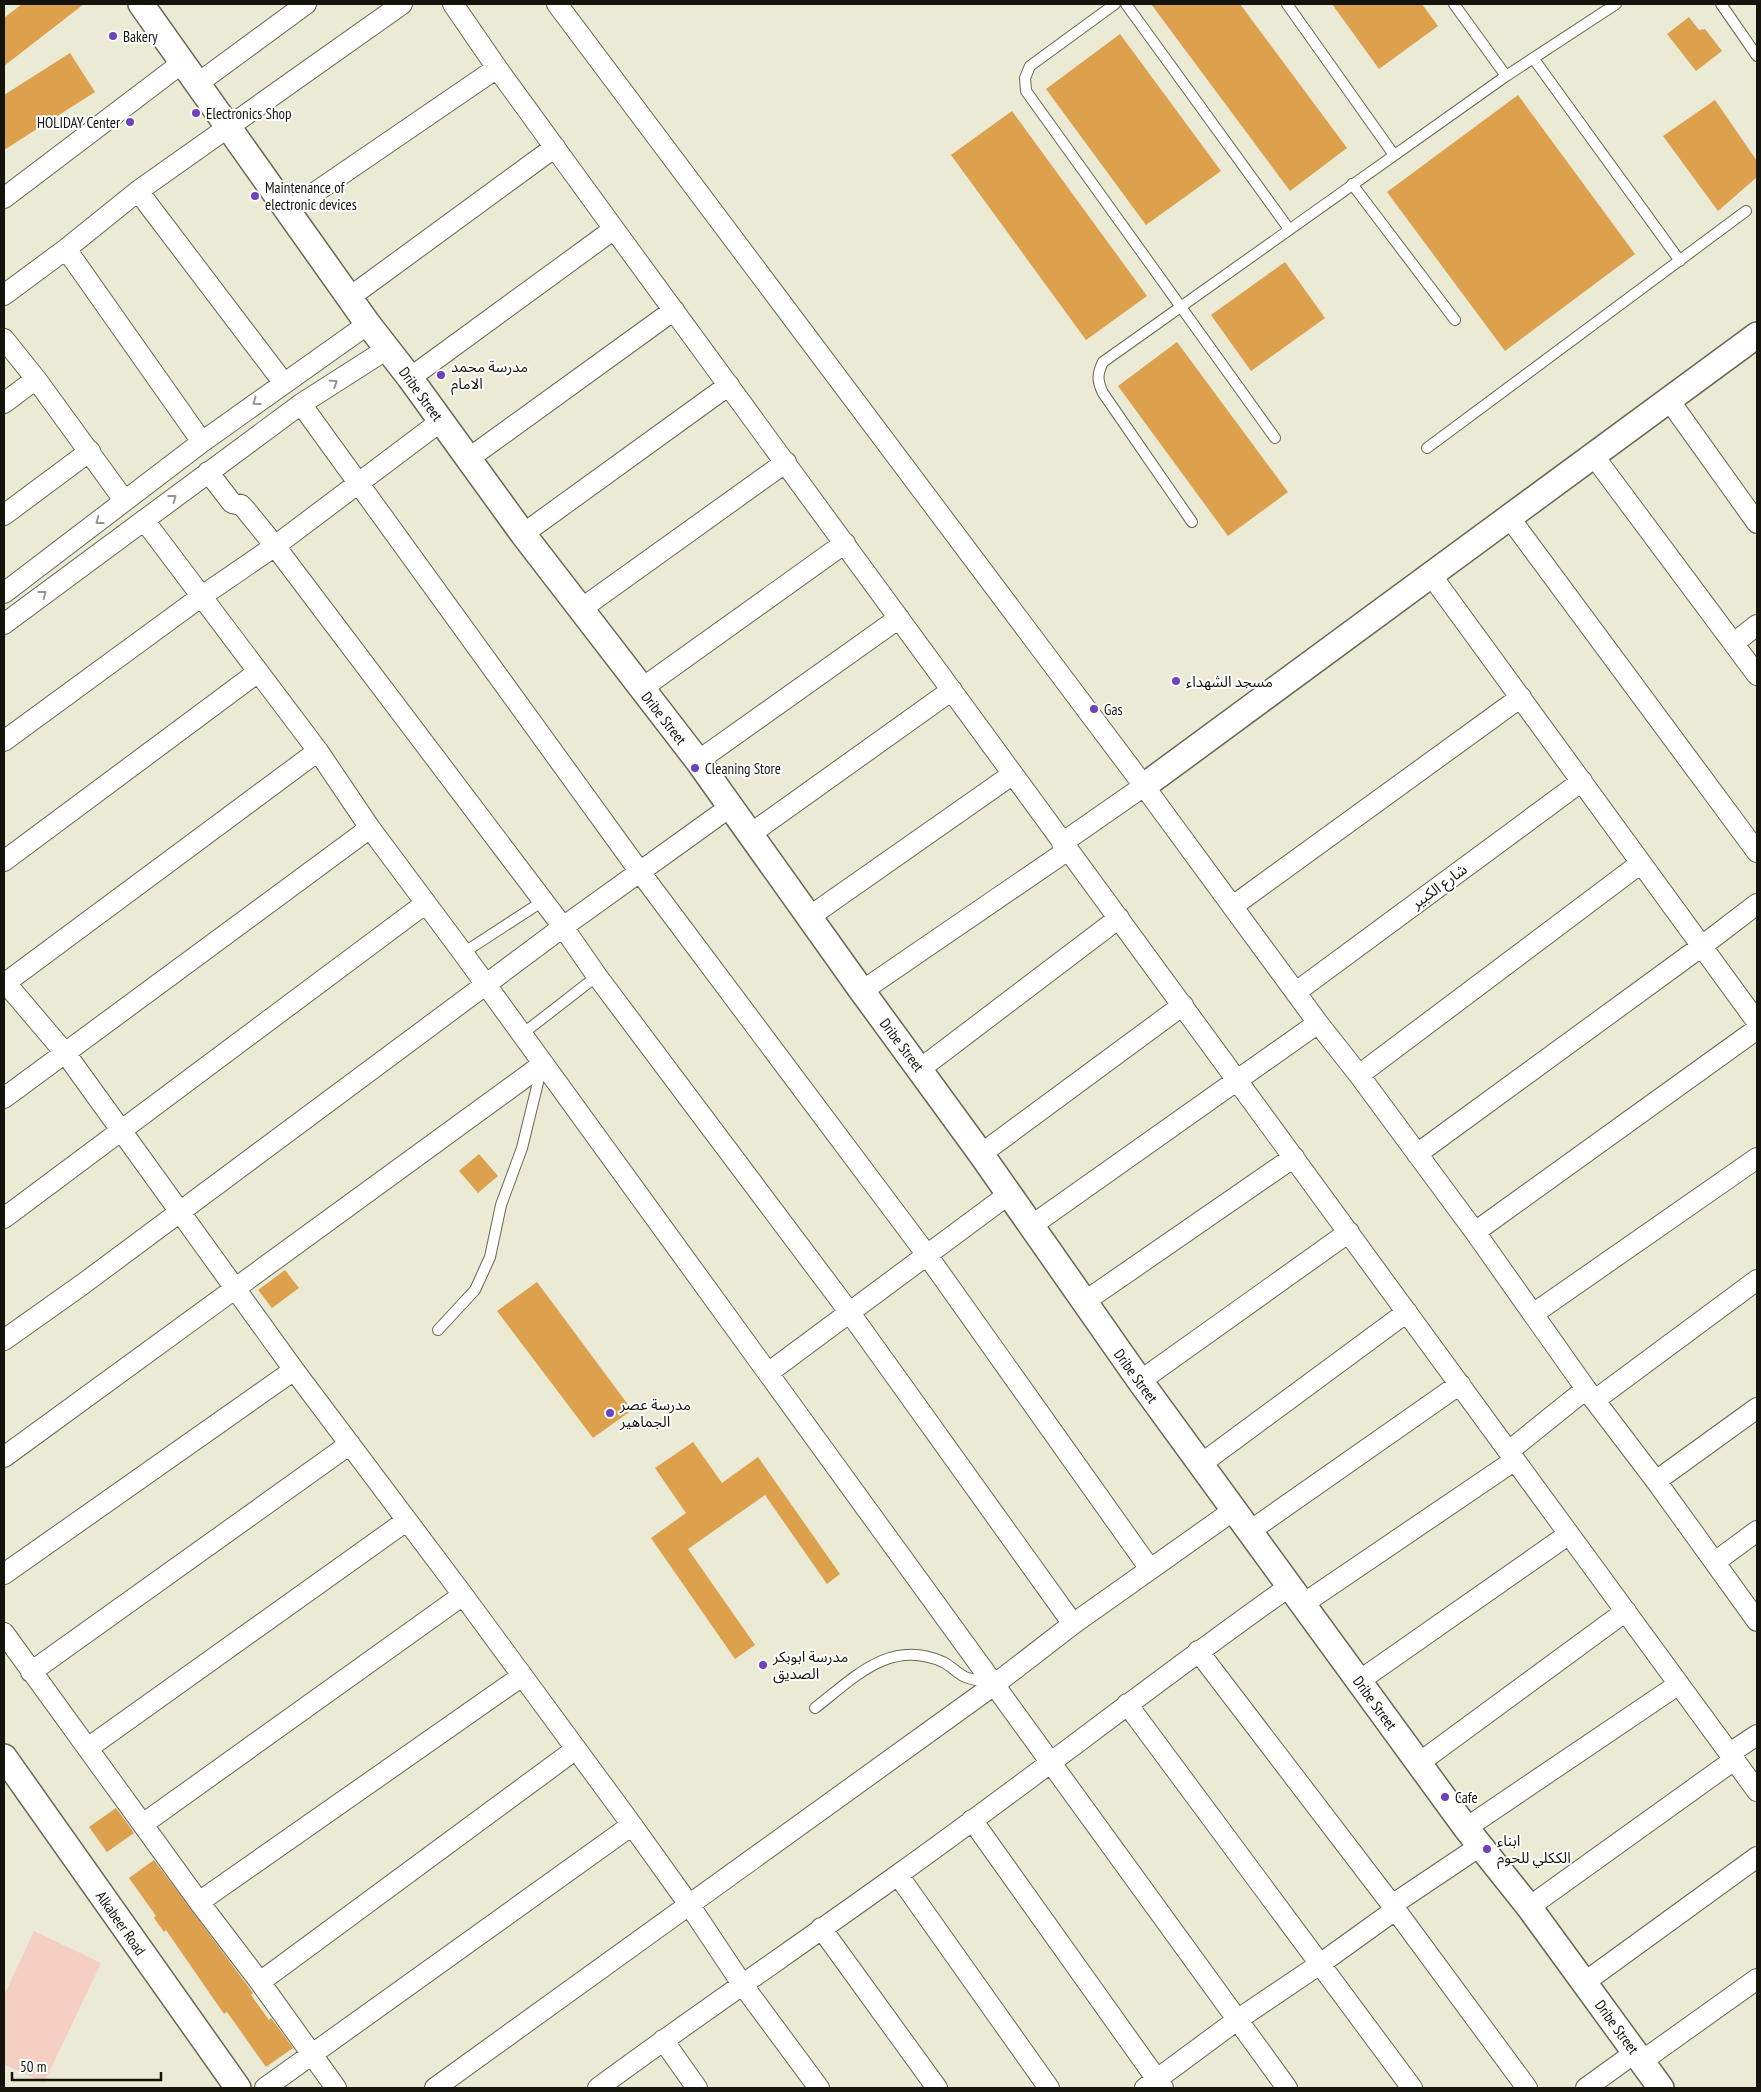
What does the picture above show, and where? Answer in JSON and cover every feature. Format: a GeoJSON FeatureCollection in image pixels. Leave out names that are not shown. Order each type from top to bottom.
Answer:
{"type":"FeatureCollection","features":[{"type":"Feature","properties":{"kind":"street","name":"Dribe Street"},"geometry":{"type":"LineString","coordinates":[[141,4],[368,324],[410,378],[523,534],[698,761],[749,835],[981,1154],[1140,1381],[1473,1837],[1529,1907],[1661,2088]]}},
{"type":"Feature","properties":{"kind":"street"},"geometry":{"type":"LineString","coordinates":[[197,84],[306,4]]}},
{"type":"Feature","properties":{"kind":"street"},"geometry":{"type":"LineString","coordinates":[[4,295],[66,249],[138,190],[402,4]]}},
{"type":"Feature","properties":{"kind":"street"},"geometry":{"type":"LineString","coordinates":[[453,4],[614,229],[1757,1791]]}},
{"type":"Feature","properties":{"kind":"street"},"geometry":{"type":"LineString","coordinates":[[557,4],[1144,786],[1318,1023],[1359,1074],[1757,1621]]}},
{"type":"Feature","properties":{"kind":"street"},"geometry":{"type":"LineString","coordinates":[[4,198],[182,63]]}},
{"type":"Feature","properties":{"kind":"street"},"geometry":{"type":"LineString","coordinates":[[288,212],[497,68]]}},
{"type":"Feature","properties":{"kind":"street"},"geometry":{"type":"LineString","coordinates":[[350,297],[555,147]]}},
{"type":"Feature","properties":{"kind":"street"},"geometry":{"type":"LineString","coordinates":[[138,190],[283,382]]}},
{"type":"Feature","properties":{"kind":"street"},"geometry":{"type":"LineString","coordinates":[[410,378],[614,229]]}},
{"type":"Feature","properties":{"kind":"street"},"geometry":{"type":"LineString","coordinates":[[66,249],[202,442]]}},
{"type":"Feature","properties":{"kind":"street"},"geometry":{"type":"LineString","coordinates":[[468,459],[674,310]]}},
{"type":"Feature","properties":{"kind":"street"},"geometry":{"type":"LineString","coordinates":[[4,593],[124,500],[283,382],[368,324]]}},
{"type":"Feature","properties":{"kind":"street"},"geometry":{"type":"LineString","coordinates":[[862,991],[1065,846],[1757,335]]}},
{"type":"Feature","properties":{"kind":"street"},"geometry":{"type":"LineString","coordinates":[[4,338],[90,451],[124,500]]}},
{"type":"Feature","properties":{"kind":"street"},"geometry":{"type":"LineString","coordinates":[[4,624],[301,404],[387,349]]}},
{"type":"Feature","properties":{"kind":"street"},"geometry":{"type":"LineString","coordinates":[[4,403],[36,379]]}},
{"type":"Feature","properties":{"kind":"street"},"geometry":{"type":"LineString","coordinates":[[523,534],[729,385]]}},
{"type":"Feature","properties":{"kind":"street"},"geometry":{"type":"LineString","coordinates":[[1669,400],[1757,523]]}},
{"type":"Feature","properties":{"kind":"street"},"geometry":{"type":"LineString","coordinates":[[301,404],[357,484],[640,872],[927,1256],[1150,1569]]}},
{"type":"Feature","properties":{"kind":"street"},"geometry":{"type":"LineString","coordinates":[[4,741],[202,596],[275,546],[440,421]]}},
{"type":"Feature","properties":{"kind":"street"},"geometry":{"type":"LineString","coordinates":[[4,515],[90,451]]}},
{"type":"Feature","properties":{"kind":"street"},"geometry":{"type":"LineString","coordinates":[[1593,455],[1757,675]]}},
{"type":"Feature","properties":{"kind":"street"},"geometry":{"type":"LineString","coordinates":[[581,609],[786,462]]}},
{"type":"Feature","properties":{"kind":"street"},"geometry":{"type":"LineString","coordinates":[[208,472],[232,503],[241,505],[275,546],[563,927],[850,1313],[1073,1624]]}},
{"type":"Feature","properties":{"kind":"street"},"geometry":{"type":"LineString","coordinates":[[1509,517],[1757,852]]}},
{"type":"Feature","properties":{"kind":"street"},"geometry":{"type":"LineString","coordinates":[[144,520],[318,751],[370,828],[463,953],[1287,2088]]}},
{"type":"Feature","properties":{"kind":"street"},"geometry":{"type":"LineString","coordinates":[[642,689],[845,543]]}},
{"type":"Feature","properties":{"kind":"street"},"geometry":{"type":"LineString","coordinates":[[1431,574],[1757,1022]]}},
{"type":"Feature","properties":{"kind":"street"},"geometry":{"type":"LineString","coordinates":[[698,761],[899,618]]}},
{"type":"Feature","properties":{"kind":"street"},"geometry":{"type":"LineString","coordinates":[[1734,643],[1757,625]]}},
{"type":"Feature","properties":{"kind":"street"},"geometry":{"type":"LineString","coordinates":[[4,861],[258,672]]}},
{"type":"Feature","properties":{"kind":"street"},"geometry":{"type":"LineString","coordinates":[[749,835],[952,690]]}},
{"type":"Feature","properties":{"kind":"street"},"geometry":{"type":"LineString","coordinates":[[1233,906],[1521,698]]}},
{"type":"Feature","properties":{"kind":"street"},"geometry":{"type":"LineString","coordinates":[[318,751],[4,983],[66,1054],[294,1370],[632,1825],[690,1906],[742,1984],[819,2088]]}},
{"type":"Feature","properties":{"kind":"street"},"geometry":{"type":"LineString","coordinates":[[809,917],[1013,774]]}},
{"type":"Feature","properties":{"kind":"street","name":"شارع الكبير"},"geometry":{"type":"LineString","coordinates":[[1296,992],[1582,781]]}},
{"type":"Feature","properties":{"kind":"street"},"geometry":{"type":"LineString","coordinates":[[4,1340],[83,1284],[563,927],[730,807]]}},
{"type":"Feature","properties":{"kind":"street"},"geometry":{"type":"LineString","coordinates":[[4,1098],[370,828]]}},
{"type":"Feature","properties":{"kind":"street"},"geometry":{"type":"LineString","coordinates":[[1359,1074],[1642,863]]}},
{"type":"Feature","properties":{"kind":"street"},"geometry":{"type":"LineString","coordinates":[[4,1218],[426,903]]}},
{"type":"Feature","properties":{"kind":"street"},"geometry":{"type":"LineString","coordinates":[[1417,1154],[1757,904]]}},
{"type":"Feature","properties":{"kind":"street"},"geometry":{"type":"LineString","coordinates":[[920,1069],[1119,918]]}},
{"type":"Feature","properties":{"kind":"street"},"geometry":{"type":"LineString","coordinates":[[981,1154],[1183,1005]]}},
{"type":"Feature","properties":{"kind":"street"},"geometry":{"type":"LineString","coordinates":[[1031,1226],[1318,1023]]}},
{"type":"Feature","properties":{"kind":"street"},"geometry":{"type":"LineString","coordinates":[[1475,1232],[1757,1028]]}},
{"type":"Feature","properties":{"kind":"street"},"geometry":{"type":"LineString","coordinates":[[4,1457],[543,1064]]}},
{"type":"Feature","properties":{"kind":"street"},"geometry":{"type":"LineString","coordinates":[[1084,1302],[1294,1157]]}},
{"type":"Feature","properties":{"kind":"street"},"geometry":{"type":"LineString","coordinates":[[1533,1314],[1757,1158]]}},
{"type":"Feature","properties":{"kind":"street"},"geometry":{"type":"LineString","coordinates":[[768,1373],[1009,1194]]}},
{"type":"Feature","properties":{"kind":"street"},"geometry":{"type":"LineString","coordinates":[[1140,1381],[1349,1232]]}},
{"type":"Feature","properties":{"kind":"street"},"geometry":{"type":"LineString","coordinates":[[598,2088],[662,2040],[898,1875],[1052,1763],[1198,1651],[1296,1595],[1512,1456],[1590,1394],[1757,1280]]}},
{"type":"Feature","properties":{"kind":"street"},"geometry":{"type":"LineString","coordinates":[[1201,1464],[1407,1312]]}},
{"type":"Feature","properties":{"kind":"street"},"geometry":{"type":"LineString","coordinates":[[4,1574],[294,1370]]}},
{"type":"Feature","properties":{"kind":"street"},"geometry":{"type":"LineString","coordinates":[[1250,1532],[1460,1384]]}},
{"type":"Feature","properties":{"kind":"street"},"geometry":{"type":"LineString","coordinates":[[1656,1481],[1757,1408]]}},
{"type":"Feature","properties":{"kind":"street"},"geometry":{"type":"LineString","coordinates":[[31,1672],[350,1444]]}},
{"type":"Feature","properties":{"kind":"street"},"geometry":{"type":"LineString","coordinates":[[435,2088],[690,1906],[1073,1624],[1234,1510]]}},
{"type":"Feature","properties":{"kind":"street"},"geometry":{"type":"LineString","coordinates":[[88,1748],[406,1521]]}},
{"type":"Feature","properties":{"kind":"street"},"geometry":{"type":"LineString","coordinates":[[1715,1562],[1757,1532]]}},
{"type":"Feature","properties":{"kind":"street"},"geometry":{"type":"LineString","coordinates":[[1359,1681],[1569,1534]]}},
{"type":"Feature","properties":{"kind":"street"},"geometry":{"type":"LineString","coordinates":[[142,1824],[463,1595]]}},
{"type":"Feature","properties":{"kind":"street"},"geometry":{"type":"LineString","coordinates":[[1419,1763],[1626,1611]]}},
{"type":"Feature","properties":{"kind":"street"},"geometry":{"type":"LineString","coordinates":[[4,1633],[336,2088]]}},
{"type":"Feature","properties":{"kind":"street"},"geometry":{"type":"LineString","coordinates":[[1198,1651],[1394,1907],[1527,2088]]}},
{"type":"Feature","properties":{"kind":"street"},"geometry":{"type":"LineString","coordinates":[[199,1902],[522,1676]]}},
{"type":"Feature","properties":{"kind":"street"},"geometry":{"type":"LineString","coordinates":[[972,1820],[1155,2085],[1237,2020],[1320,1964],[1394,1907],[1473,1837],[1679,1684]]}},
{"type":"Feature","properties":{"kind":"street"},"geometry":{"type":"LineString","coordinates":[[1127,1704],[1412,2088]]}},
{"type":"Feature","properties":{"kind":"street"},"geometry":{"type":"LineString","coordinates":[[1529,1907],[1732,1756],[1757,1735]]}},
{"type":"Feature","properties":{"kind":"street"},"geometry":{"type":"LineString","coordinates":[[260,1982],[576,1750]]}},
{"type":"Feature","properties":{"kind":"street","name":"Alkabeer Road"},"geometry":{"type":"LineString","coordinates":[[4,1757],[238,2088]]}},
{"type":"Feature","properties":{"kind":"street"},"geometry":{"type":"LineString","coordinates":[[265,2088],[632,1825]]}},
{"type":"Feature","properties":{"kind":"street"},"geometry":{"type":"LineString","coordinates":[[1585,1982],[1757,1857]]}},
{"type":"Feature","properties":{"kind":"street"},"geometry":{"type":"LineString","coordinates":[[898,1875],[1049,2088]]}},
{"type":"Feature","properties":{"kind":"street"},"geometry":{"type":"LineString","coordinates":[[822,1928],[937,2088]]}},
{"type":"Feature","properties":{"kind":"street"},"geometry":{"type":"LineString","coordinates":[[1586,2088],[1639,2057],[1757,1979]]}},
{"type":"Feature","properties":{"kind":"street"},"geometry":{"type":"LineString","coordinates":[[662,2040],[697,2088]]}},
{"type":"Feature","properties":{"kind":"lane"},"geometry":{"type":"LineString","coordinates":[[1115,4],[1030,66],[1025,78],[1026,91],[1179,307],[1275,438]]}},
{"type":"Feature","properties":{"kind":"lane"},"geometry":{"type":"LineString","coordinates":[[1126,4],[1289,229]]}},
{"type":"Feature","properties":{"kind":"lane"},"geometry":{"type":"LineString","coordinates":[[1287,4],[1394,155]]}},
{"type":"Feature","properties":{"kind":"lane"},"geometry":{"type":"LineString","coordinates":[[1454,4],[1506,76]]}},
{"type":"Feature","properties":{"kind":"lane"},"geometry":{"type":"LineString","coordinates":[[1192,522],[1103,394],[1098,384],[1098,372],[1103,362],[1506,76],[1616,4]]}},
{"type":"Feature","properties":{"kind":"lane"},"geometry":{"type":"LineString","coordinates":[[1720,4],[1757,56]]}},
{"type":"Feature","properties":{"kind":"lane"},"geometry":{"type":"LineString","coordinates":[[1533,58],[1680,261]]}},
{"type":"Feature","properties":{"kind":"lane"},"geometry":{"type":"LineString","coordinates":[[1352,184],[1455,320]]}},
{"type":"Feature","properties":{"kind":"lane"},"geometry":{"type":"LineString","coordinates":[[1427,448],[1746,211]]}},
{"type":"Feature","properties":{"kind":"lane"},"geometry":{"type":"LineString","coordinates":[[463,953],[543,901]]}},
{"type":"Feature","properties":{"kind":"lane"},"geometry":{"type":"LineString","coordinates":[[521,1035],[598,976]]}},
{"type":"Feature","properties":{"kind":"lane"},"geometry":{"type":"LineString","coordinates":[[438,1330],[475,1290],[490,1257],[501,1205],[522,1148],[543,1064]]}},
{"type":"Feature","properties":{"kind":"lane"},"geometry":{"type":"LineString","coordinates":[[814,1708],[872,1665],[891,1657],[916,1653],[943,1662],[965,1677],[994,1684]]}},
{"type":"Feature","properties":{"kind":"shaded area"},"geometry":{"type":"Polygon","coordinates":[[[34,1931],[101,1963],[44,2083],[4,2064],[4,1996],[34,1931]]]}},
{"type":"Feature","properties":{"kind":"building"},"geometry":{"type":"Polygon","coordinates":[[[22,4],[84,4],[4,66],[4,18],[22,4]]]}},
{"type":"Feature","properties":{"kind":"building"},"geometry":{"type":"Polygon","coordinates":[[[1151,4],[1240,4],[1347,148],[1290,191],[1151,4]]]}},
{"type":"Feature","properties":{"kind":"building"},"geometry":{"type":"Polygon","coordinates":[[[1332,4],[1422,4],[1438,26],[1379,69],[1332,4]]]}},
{"type":"Feature","properties":{"kind":"building"},"geometry":{"type":"Polygon","coordinates":[[[1689,17],[1699,30],[1705,29],[1722,51],[1696,71],[1667,34],[1689,17]]]}},
{"type":"Feature","properties":{"kind":"building"},"geometry":{"type":"Polygon","coordinates":[[[1120,34],[1221,171],[1146,225],[1046,89],[1120,34]]]}},
{"type":"Feature","properties":{"kind":"building"},"geometry":{"type":"Polygon","coordinates":[[[70,53],[95,92],[4,150],[4,95],[70,53]]]}},
{"type":"Feature","properties":{"kind":"building"},"geometry":{"type":"Polygon","coordinates":[[[1518,95],[1635,254],[1505,351],[1387,192],[1518,95]]]}},
{"type":"Feature","properties":{"kind":"building"},"geometry":{"type":"Polygon","coordinates":[[[1715,100],[1757,161],[1757,177],[1718,211],[1663,136],[1715,100]]]}},
{"type":"Feature","properties":{"kind":"building"},"geometry":{"type":"Polygon","coordinates":[[[1012,111],[1147,296],[1086,340],[951,155],[1012,111]]]}},
{"type":"Feature","properties":{"kind":"building"},"geometry":{"type":"Polygon","coordinates":[[[1285,262],[1325,318],[1251,371],[1211,315],[1285,262]]]}},
{"type":"Feature","properties":{"kind":"building"},"geometry":{"type":"Polygon","coordinates":[[[1177,342],[1288,492],[1228,536],[1118,386],[1177,342]]]}},
{"type":"Feature","properties":{"kind":"building"},"geometry":{"type":"Polygon","coordinates":[[[479,1154],[498,1176],[478,1193],[459,1171],[479,1154]]]}},
{"type":"Feature","properties":{"kind":"building"},"geometry":{"type":"Polygon","coordinates":[[[285,1270],[299,1288],[272,1308],[258,1290],[285,1270]]]}},
{"type":"Feature","properties":{"kind":"building"},"geometry":{"type":"Polygon","coordinates":[[[537,1282],[632,1410],[593,1438],[497,1311],[537,1282]]]}},
{"type":"Feature","properties":{"kind":"building"},"geometry":{"type":"Polygon","coordinates":[[[693,1442],[722,1483],[758,1457],[840,1574],[827,1584],[765,1495],[688,1549],[755,1645],[735,1659],[651,1538],[686,1513],[655,1468],[693,1442]]]}},
{"type":"Feature","properties":{"kind":"building"},"geometry":{"type":"Polygon","coordinates":[[[116,1808],[134,1833],[107,1852],[89,1827],[116,1808]]]}},
{"type":"Feature","properties":{"kind":"building"},"geometry":{"type":"Polygon","coordinates":[[[154,1860],[253,1993],[251,1995],[269,2020],[271,2018],[293,2048],[266,2067],[227,2012],[224,2014],[166,1930],[164,1932],[154,1918],[156,1916],[129,1878],[154,1860]]]}},
{"type":"Feature","properties":{"kind":"place","name":"Bakery"},"geometry":{"type":"Point","coordinates":[113,36]}},
{"type":"Feature","properties":{"kind":"place","name":"Electronics Shop"},"geometry":{"type":"Point","coordinates":[196,113]}},
{"type":"Feature","properties":{"kind":"place","name":"HOLIDAY Center"},"geometry":{"type":"Point","coordinates":[130,122]}},
{"type":"Feature","properties":{"kind":"place","name":"Maintenance of electronic devices"},"geometry":{"type":"Point","coordinates":[255,196]}},
{"type":"Feature","properties":{"kind":"place","name":"مدرسة محمد الامام"},"geometry":{"type":"Point","coordinates":[441,375]}},
{"type":"Feature","properties":{"kind":"place","name":"مسجد الشهداء"},"geometry":{"type":"Point","coordinates":[1176,681]}},
{"type":"Feature","properties":{"kind":"place","name":"Gas"},"geometry":{"type":"Point","coordinates":[1094,709]}},
{"type":"Feature","properties":{"kind":"place","name":"Cleaning Store"},"geometry":{"type":"Point","coordinates":[695,768]}},
{"type":"Feature","properties":{"kind":"place","name":"مدرسة عصر الجماهير"},"geometry":{"type":"Point","coordinates":[610,1413]}},
{"type":"Feature","properties":{"kind":"place","name":"مدرسة ابوبكر الصديق"},"geometry":{"type":"Point","coordinates":[763,1665]}},
{"type":"Feature","properties":{"kind":"place","name":"Cafe"},"geometry":{"type":"Point","coordinates":[1445,1797]}},
{"type":"Feature","properties":{"kind":"place","name":"ابناء الككلي للحوم"},"geometry":{"type":"Point","coordinates":[1487,1849]}}]}
